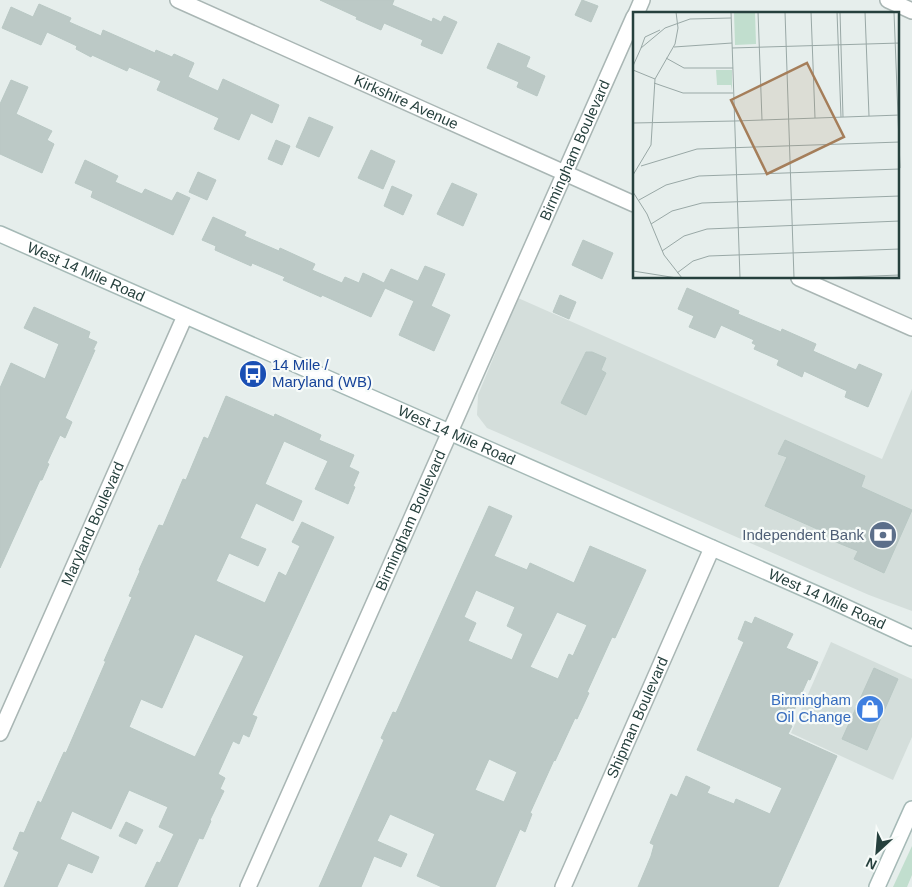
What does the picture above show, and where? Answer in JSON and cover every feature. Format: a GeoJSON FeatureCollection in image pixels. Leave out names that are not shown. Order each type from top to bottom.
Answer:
{"type":"FeatureCollection","features":[{"type":"Feature","properties":{"kind":"street","name":"Kirkshire Avenue"},"geometry":{"type":"LineString","coordinates":[[178,0],[633,204]]}},
{"type":"Feature","properties":{"kind":"street","name":"Birmingham Boulevard"},"geometry":{"type":"LineString","coordinates":[[636,12],[642,0]]}},
{"type":"Feature","properties":{"kind":"street"},"geometry":{"type":"LineString","coordinates":[[888,0],[912,11]]}},
{"type":"Feature","properties":{"kind":"street","name":"Birmingham Boulevard"},"geometry":{"type":"LineString","coordinates":[[248,887],[633,20]]}},
{"type":"Feature","properties":{"kind":"street","name":"West 14 Mile Road"},"geometry":{"type":"LineString","coordinates":[[0,234],[912,638]]}},
{"type":"Feature","properties":{"kind":"street"},"geometry":{"type":"LineString","coordinates":[[801,279],[912,328]]}},
{"type":"Feature","properties":{"kind":"street","name":"Maryland Boulevard"},"geometry":{"type":"LineString","coordinates":[[0,733],[185,316]]}},
{"type":"Feature","properties":{"kind":"street","name":"Shipman Boulevard"},"geometry":{"type":"LineString","coordinates":[[563,887],[712,548]]}},
{"type":"Feature","properties":{"kind":"street"},"geometry":{"type":"LineString","coordinates":[[877,887],[912,809]]}},
{"type":"Feature","properties":{"kind":"shaded area"},"geometry":{"type":"Polygon","coordinates":[[[518,298],[882,459],[912,389],[912,611],[869,595],[487,428],[477,415],[478,395],[518,298]]]}},
{"type":"Feature","properties":{"kind":"shaded area"},"geometry":{"type":"Polygon","coordinates":[[[831,642],[912,679],[912,737],[893,780],[791,733],[831,642]]]}},
{"type":"Feature","properties":{"kind":"green space"},"geometry":{"type":"Polygon","coordinates":[[[912,846],[912,875],[907,887],[893,887],[912,846]]]}},
{"type":"Feature","properties":{"kind":"building"},"geometry":{"type":"Polygon","coordinates":[[[320,0],[394,0],[392,5],[432,22],[433,18],[441,22],[444,16],[457,22],[442,54],[421,45],[423,40],[384,23],[381,30],[320,0]]]}},
{"type":"Feature","properties":{"kind":"building"},"geometry":{"type":"Polygon","coordinates":[[[582,0],[598,6],[591,22],[575,15],[582,0]]]}},
{"type":"Feature","properties":{"kind":"building"},"geometry":{"type":"Polygon","coordinates":[[[39,4],[71,18],[69,22],[101,36],[103,30],[155,53],[156,50],[172,57],[174,54],[194,63],[188,77],[218,91],[223,79],[279,105],[272,123],[251,113],[239,140],[214,129],[219,118],[157,90],[161,81],[129,67],[127,71],[92,55],[91,57],[76,49],[77,46],[47,32],[41,45],[2,28],[11,7],[33,17],[39,4]]]}},
{"type":"Feature","properties":{"kind":"building"},"geometry":{"type":"Polygon","coordinates":[[[498,43],[530,57],[526,67],[545,76],[537,96],[517,87],[519,82],[487,68],[498,43]]]}},
{"type":"Feature","properties":{"kind":"building"},"geometry":{"type":"Polygon","coordinates":[[[11,80],[28,87],[16,114],[52,131],[47,140],[54,144],[42,173],[0,154],[0,104],[11,80]]]}},
{"type":"Feature","properties":{"kind":"building"},"geometry":{"type":"Polygon","coordinates":[[[309,117],[333,127],[319,157],[296,147],[309,117]]]}},
{"type":"Feature","properties":{"kind":"building"},"geometry":{"type":"Polygon","coordinates":[[[276,140],[290,146],[282,165],[268,159],[276,140]]]}},
{"type":"Feature","properties":{"kind":"building"},"geometry":{"type":"Polygon","coordinates":[[[371,150],[395,161],[383,189],[358,178],[371,150]]]}},
{"type":"Feature","properties":{"kind":"building"},"geometry":{"type":"Polygon","coordinates":[[[85,160],[118,176],[115,182],[142,194],[145,189],[172,201],[177,192],[190,198],[173,235],[91,197],[93,191],[75,183],[85,160]]]}},
{"type":"Feature","properties":{"kind":"building"},"geometry":{"type":"Polygon","coordinates":[[[198,172],[216,180],[207,200],[189,192],[198,172]]]}},
{"type":"Feature","properties":{"kind":"building"},"geometry":{"type":"Polygon","coordinates":[[[452,183],[477,194],[463,226],[437,214],[452,183]]]}},
{"type":"Feature","properties":{"kind":"building"},"geometry":{"type":"Polygon","coordinates":[[[392,186],[412,195],[403,215],[384,206],[392,186]]]}},
{"type":"Feature","properties":{"kind":"building"},"geometry":{"type":"Polygon","coordinates":[[[213,217],[246,232],[244,236],[279,251],[280,248],[315,264],[312,270],[342,283],[345,277],[359,283],[363,273],[384,283],[391,269],[418,281],[425,266],[445,274],[431,306],[450,315],[434,351],[399,335],[414,301],[385,288],[371,317],[322,295],[321,297],[283,280],[285,277],[252,263],[251,266],[215,250],[216,246],[202,240],[213,217]]]}},
{"type":"Feature","properties":{"kind":"building"},"geometry":{"type":"Polygon","coordinates":[[[583,240],[613,253],[602,279],[572,265],[583,240]]]}},
{"type":"Feature","properties":{"kind":"building"},"geometry":{"type":"Polygon","coordinates":[[[687,288],[739,311],[738,314],[781,332],[782,329],[816,344],[813,351],[856,370],[859,364],[882,374],[868,407],[845,397],[847,391],[804,371],[802,377],[777,365],[779,360],[754,349],[756,345],[752,343],[754,340],[721,325],[715,338],[689,327],[694,316],[678,309],[687,288]]]}},
{"type":"Feature","properties":{"kind":"building"},"geometry":{"type":"Polygon","coordinates":[[[560,295],[576,302],[569,319],[553,312],[560,295]]]}},
{"type":"Feature","properties":{"kind":"building"},"geometry":{"type":"Polygon","coordinates":[[[34,307],[90,332],[88,338],[97,342],[65,418],[72,422],[65,438],[60,435],[47,463],[49,464],[42,480],[40,480],[0,568],[0,388],[11,363],[45,379],[59,344],[24,328],[34,307]]]}},
{"type":"Feature","properties":{"kind":"building"},"geometry":{"type":"Polygon","coordinates":[[[586,352],[592,352],[606,358],[601,370],[606,373],[586,415],[561,403],[586,352]]]}},
{"type":"Feature","properties":{"kind":"building"},"geometry":{"type":"Polygon","coordinates":[[[226,396],[274,417],[275,414],[321,435],[319,440],[354,455],[349,467],[359,472],[348,504],[315,489],[328,461],[284,441],[265,484],[302,501],[293,521],[256,503],[240,538],[266,549],[258,566],[229,553],[216,581],[265,603],[279,572],[286,576],[300,546],[292,542],[302,522],[334,537],[252,715],[257,717],[249,737],[243,734],[239,744],[233,741],[218,774],[225,778],[220,789],[224,791],[203,839],[199,838],[177,887],[145,887],[157,862],[160,863],[174,834],[159,827],[168,807],[129,790],[111,829],[72,811],[60,839],[99,857],[92,873],[68,863],[57,887],[4,887],[19,852],[13,849],[20,832],[24,833],[38,801],[41,803],[64,752],[66,753],[106,661],[104,661],[132,597],[129,596],[139,570],[159,525],[163,526],[183,479],[186,480],[204,437],[208,439],[226,396]],[[195,634],[162,708],[141,699],[129,727],[195,757],[244,656],[195,634]]]}},
{"type":"Feature","properties":{"kind":"building"},"geometry":{"type":"Polygon","coordinates":[[[785,440],[865,476],[861,487],[912,510],[884,573],[854,559],[858,551],[831,540],[833,536],[765,506],[787,457],[778,454],[785,440]]]}},
{"type":"Feature","properties":{"kind":"building"},"geometry":{"type":"Polygon","coordinates":[[[489,506],[512,516],[494,556],[527,570],[530,563],[574,583],[590,546],[646,570],[615,638],[612,637],[577,719],[575,718],[554,760],[530,813],[532,814],[525,832],[520,829],[495,887],[442,887],[417,876],[435,834],[390,814],[377,841],[407,854],[401,867],[374,856],[361,887],[319,887],[384,740],[381,738],[393,712],[396,713],[489,506]],[[476,590],[464,617],[476,623],[468,641],[512,660],[523,634],[507,626],[515,607],[476,590]],[[557,612],[530,667],[558,679],[569,654],[573,656],[587,625],[557,612]],[[489,759],[475,790],[504,802],[517,772],[489,759]]]}},
{"type":"Feature","properties":{"kind":"building"},"geometry":{"type":"Polygon","coordinates":[[[755,617],[793,634],[786,648],[818,662],[810,680],[808,679],[788,724],[792,726],[788,734],[837,756],[778,887],[638,887],[654,845],[650,843],[671,794],[677,797],[686,776],[710,787],[707,793],[734,804],[736,799],[770,814],[782,788],[697,750],[744,642],[738,639],[745,621],[752,624],[755,617]]]}},
{"type":"Feature","properties":{"kind":"building","name":"Birmingham Oil Change"},"geometry":{"type":"Polygon","coordinates":[[[874,668],[898,679],[867,750],[842,739],[874,668]]]}},
{"type":"Feature","properties":{"kind":"building"},"geometry":{"type":"Polygon","coordinates":[[[126,822],[143,830],[136,844],[119,836],[126,822]]]}},
{"type":"Feature","properties":{"kind":"place","name":"14 Mile / Maryland (WB)"},"geometry":{"type":"Point","coordinates":[253,374]}},
{"type":"Feature","properties":{"kind":"place","name":"Independent Bank"},"geometry":{"type":"Point","coordinates":[883,535]}},
{"type":"Feature","properties":{"kind":"place","name":"Birmingham Oil Change"},"geometry":{"type":"Point","coordinates":[870,709]}}]}
